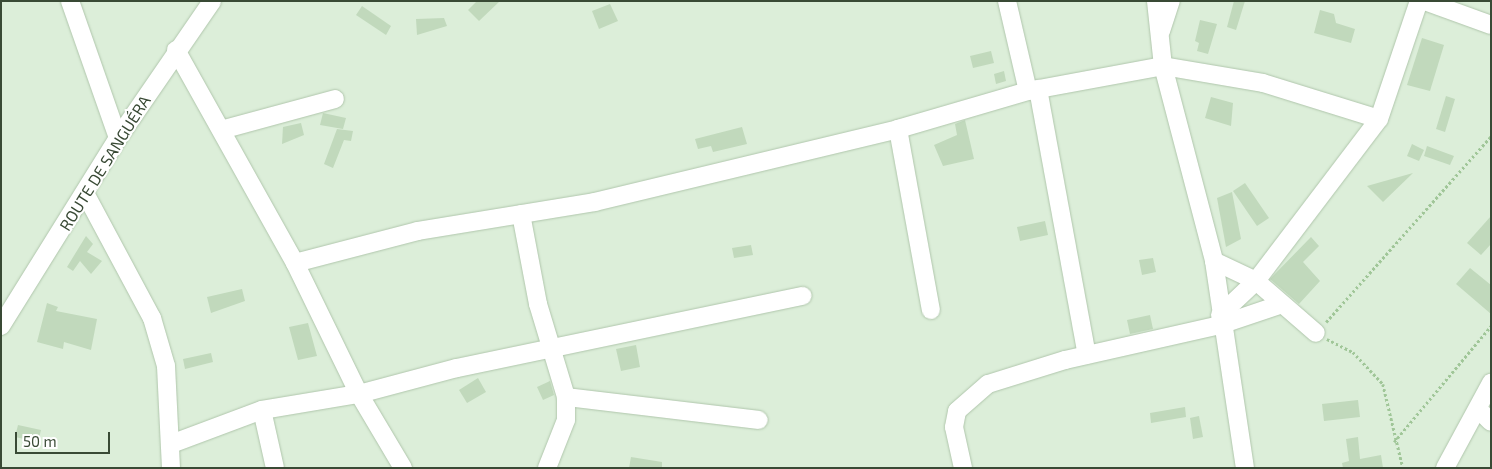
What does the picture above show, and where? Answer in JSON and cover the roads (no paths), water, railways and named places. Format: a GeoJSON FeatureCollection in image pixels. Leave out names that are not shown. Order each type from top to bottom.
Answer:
{"type":"FeatureCollection","features":[{"type":"Feature","properties":{"kind":"street"},"geometry":{"type":"LineString","coordinates":[[70,1],[118,138]]}},
{"type":"Feature","properties":{"kind":"street","name":"ROUTE DE SANGUÉRA"},"geometry":{"type":"LineString","coordinates":[[1,326],[86,196],[118,138],[176,50],[212,1]]}},
{"type":"Feature","properties":{"kind":"street"},"geometry":{"type":"LineString","coordinates":[[1007,1],[1033,90],[1087,356]]}},
{"type":"Feature","properties":{"kind":"street"},"geometry":{"type":"LineString","coordinates":[[1156,1],[1162,66],[1214,261],[1220,320],[1245,468]]}},
{"type":"Feature","properties":{"kind":"street"},"geometry":{"type":"LineString","coordinates":[[1160,36],[1171,1]]}},
{"type":"Feature","properties":{"kind":"street"},"geometry":{"type":"LineString","coordinates":[[1220,320],[1256,281],[1379,119],[1419,1]]}},
{"type":"Feature","properties":{"kind":"street"},"geometry":{"type":"LineString","coordinates":[[1425,1],[1491,25]]}},
{"type":"Feature","properties":{"kind":"street"},"geometry":{"type":"LineString","coordinates":[[176,50],[295,263],[359,394],[403,468]]}},
{"type":"Feature","properties":{"kind":"street"},"geometry":{"type":"LineString","coordinates":[[295,263],[418,231],[595,202],[898,129],[1033,90],[1162,66],[1263,83],[1379,119]]}},
{"type":"Feature","properties":{"kind":"street"},"geometry":{"type":"LineString","coordinates":[[221,130],[335,99]]}},
{"type":"Feature","properties":{"kind":"street"},"geometry":{"type":"LineString","coordinates":[[898,129],[931,310]]}},
{"type":"Feature","properties":{"kind":"street"},"geometry":{"type":"LineString","coordinates":[[86,196],[152,318],[166,366],[171,468]]}},
{"type":"Feature","properties":{"kind":"street"},"geometry":{"type":"LineString","coordinates":[[521,214],[549,350],[566,397],[566,420],[548,468]]}},
{"type":"Feature","properties":{"kind":"street"},"geometry":{"type":"LineString","coordinates":[[1214,261],[1256,281],[1279,305],[1316,333]]}},
{"type":"Feature","properties":{"kind":"street"},"geometry":{"type":"LineString","coordinates":[[171,444],[262,410],[359,394],[549,350],[803,296]]}},
{"type":"Feature","properties":{"kind":"street"},"geometry":{"type":"LineString","coordinates":[[963,468],[954,427],[957,411],[988,384],[1279,305]]}},
{"type":"Feature","properties":{"kind":"street"},"geometry":{"type":"LineString","coordinates":[[1445,468],[1491,383]]}},
{"type":"Feature","properties":{"kind":"street"},"geometry":{"type":"LineString","coordinates":[[566,397],[759,420]]}},
{"type":"Feature","properties":{"kind":"street"},"geometry":{"type":"LineString","coordinates":[[1478,409],[1491,422]]}},
{"type":"Feature","properties":{"kind":"street"},"geometry":{"type":"LineString","coordinates":[[262,410],[275,468]]}}]}
